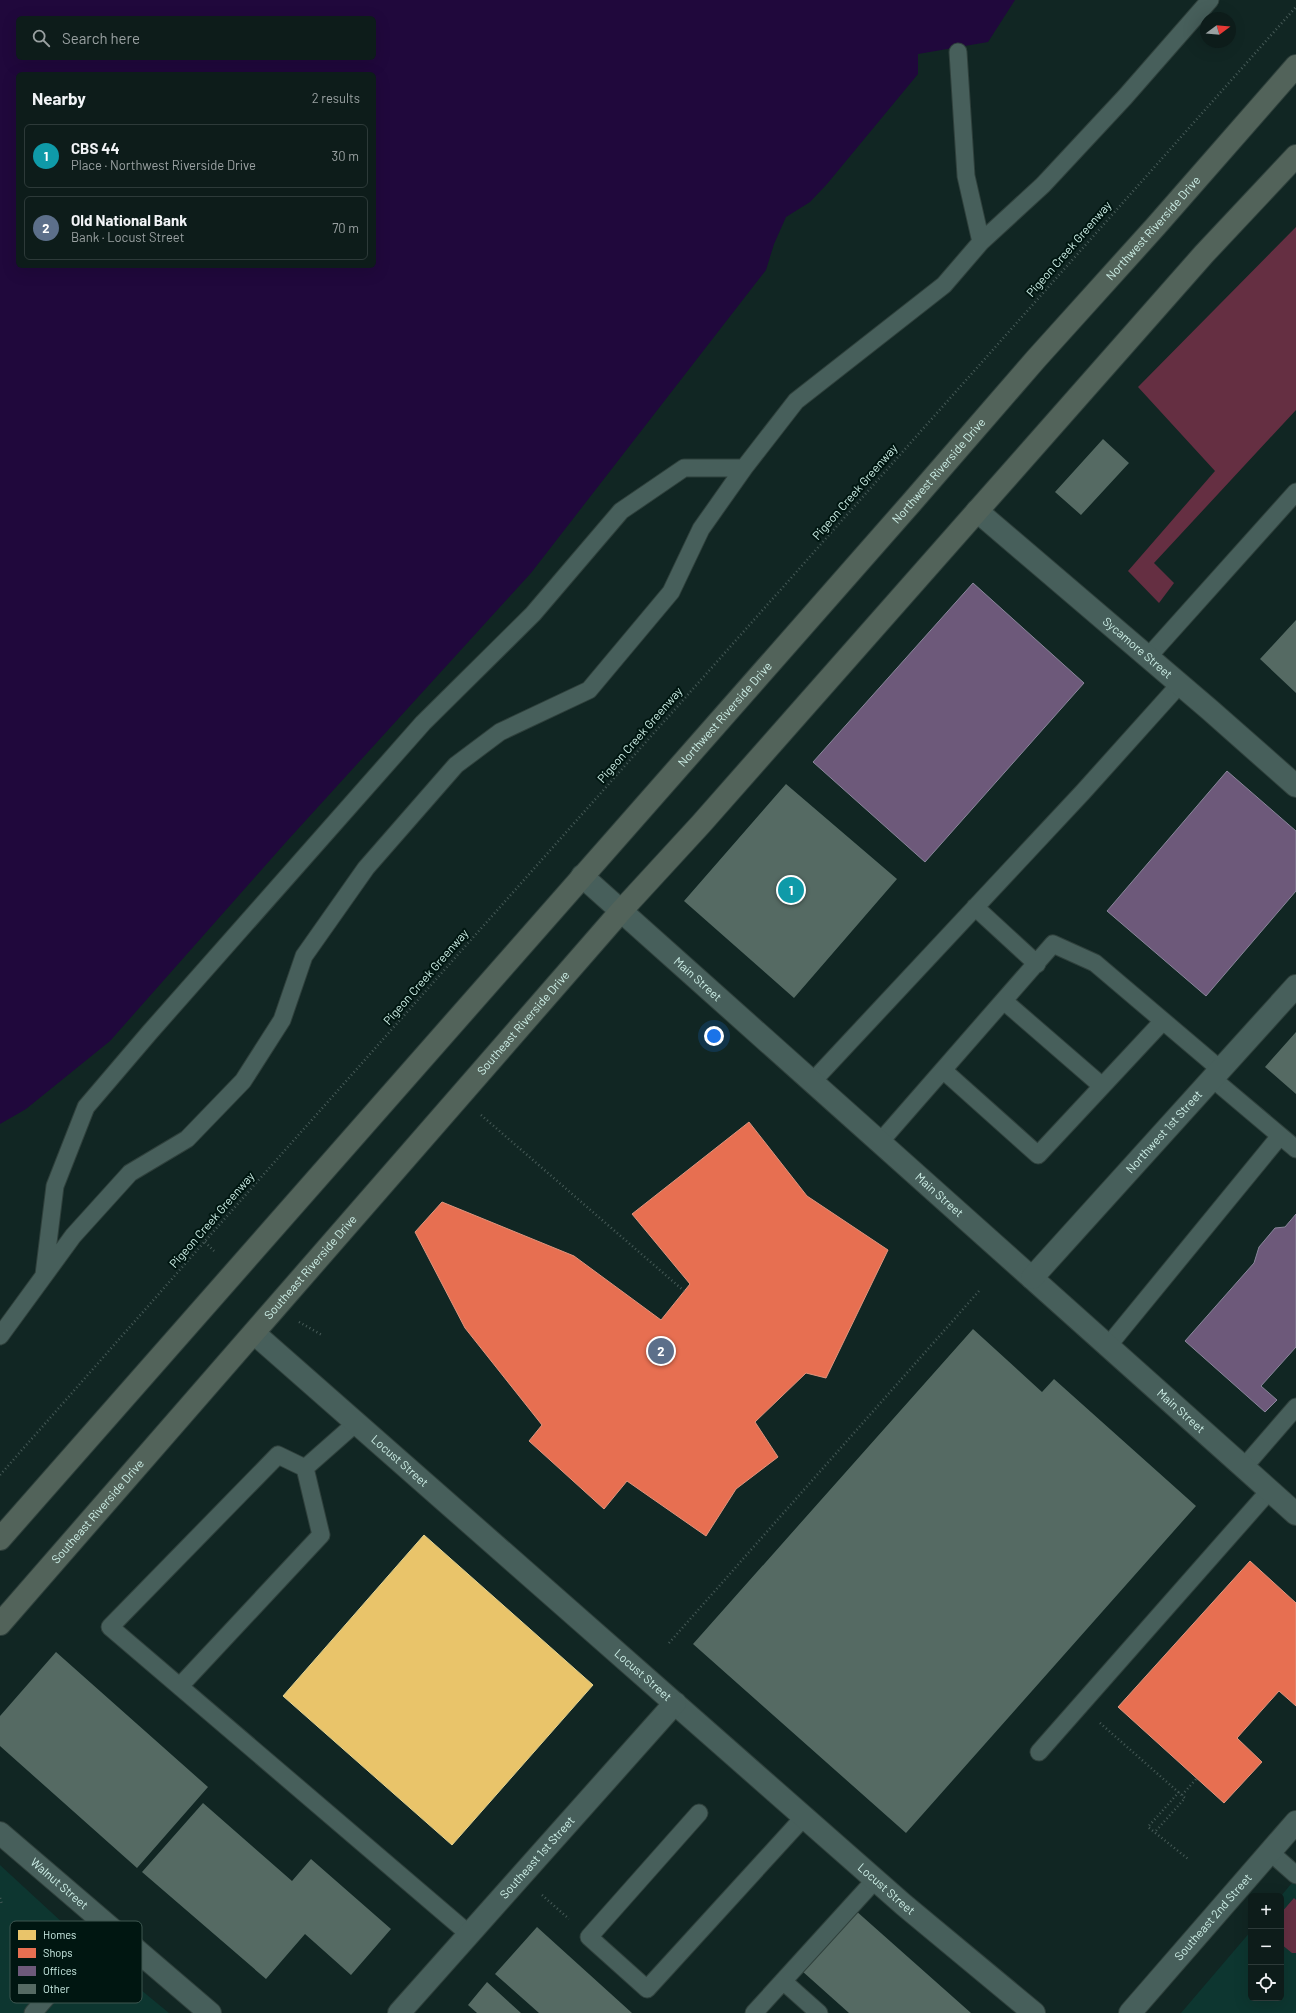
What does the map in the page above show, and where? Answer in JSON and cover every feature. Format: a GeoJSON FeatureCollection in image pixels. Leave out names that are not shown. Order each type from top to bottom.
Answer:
{"type":"FeatureCollection","features":[{"type":"Feature","properties":{"kind":"highway","name":"Northwest Riverside Drive"},"geometry":{"type":"LineString","coordinates":[[582,876],[916,499],[1036,359],[1156,226],[1296,66]]}},
{"type":"Feature","properties":{"kind":"highway"},"geometry":{"type":"LineString","coordinates":[[621,911],[701,824],[1204,254],[1296,156]]}},
{"type":"Feature","properties":{"kind":"highway"},"geometry":{"type":"LineString","coordinates":[[0,1539],[582,876]]}},
{"type":"Feature","properties":{"kind":"highway","name":"Southeast Riverside Drive"},"geometry":{"type":"LineString","coordinates":[[0,1624],[621,911]]}},
{"type":"Feature","properties":{"kind":"street","name":"Sycamore Street"},"geometry":{"type":"LineString","coordinates":[[977,511],[1180,684],[1296,786]]}},
{"type":"Feature","properties":{"kind":"street","name":"Main Street"},"geometry":{"type":"LineString","coordinates":[[582,876],[1296,1514]]}},
{"type":"Feature","properties":{"kind":"street","name":"Northwest 1st Street"},"geometry":{"type":"LineString","coordinates":[[1032,1278],[1296,986]]}},
{"type":"Feature","properties":{"kind":"street","name":"Locust Street"},"geometry":{"type":"LineString","coordinates":[[254,1334],[875,1880],[1034,2013]]}},
{"type":"Feature","properties":{"kind":"street","name":"Southeast 1st Street"},"geometry":{"type":"LineString","coordinates":[[399,2013],[675,1703]]}},
{"type":"Feature","properties":{"kind":"street","name":"Southeast 2nd Street"},"geometry":{"type":"LineString","coordinates":[[1130,2013],[1296,1822]]}},
{"type":"Feature","properties":{"kind":"street","name":"Walnut Street"},"geometry":{"type":"LineString","coordinates":[[0,1833],[102,1921]]}},
{"type":"Feature","properties":{"kind":"street","name":"Walnut Street"},"geometry":{"type":"LineString","coordinates":[[142,1956],[202,2010]]}},
{"type":"Feature","properties":{"kind":"lane"},"geometry":{"type":"LineString","coordinates":[[0,1336],[73,1236],[130,1174],[187,1139],[243,1081],[282,1020],[304,956],[366,868],[456,765],[500,732],[589,690],[671,592],[701,530],[744,468],[796,401],[944,285],[981,242],[1049,179],[1126,97],[1210,0]]}},
{"type":"Feature","properties":{"kind":"lane"},"geometry":{"type":"LineString","coordinates":[[958,52],[966,176],[981,242]]}},
{"type":"Feature","properties":{"kind":"lane"},"geometry":{"type":"LineString","coordinates":[[44,1276],[55,1186],[86,1107],[150,1032],[423,723],[533,614],[620,511],[684,468],[744,468]]}},
{"type":"Feature","properties":{"kind":"lane"},"geometry":{"type":"LineString","coordinates":[[1148,657],[1296,492]]}},
{"type":"Feature","properties":{"kind":"lane"},"geometry":{"type":"LineString","coordinates":[[812,1082],[1180,684]]}},
{"type":"Feature","properties":{"kind":"lane"},"geometry":{"type":"LineString","coordinates":[[974,907],[1036,964]]}},
{"type":"Feature","properties":{"kind":"lane"},"geometry":{"type":"LineString","coordinates":[[880,1142],[1054,944],[1095,963],[1163,1021],[1296,1150]]}},
{"type":"Feature","properties":{"kind":"lane"},"geometry":{"type":"LineString","coordinates":[[1004,1001],[1102,1086]]}},
{"type":"Feature","properties":{"kind":"lane"},"geometry":{"type":"LineString","coordinates":[[943,1070],[1038,1155],[1163,1021]]}},
{"type":"Feature","properties":{"kind":"lane"},"geometry":{"type":"LineString","coordinates":[[1108,1346],[1280,1136]]}},
{"type":"Feature","properties":{"kind":"lane"},"geometry":{"type":"LineString","coordinates":[[1244,1467],[1296,1407]]}},
{"type":"Feature","properties":{"kind":"lane"},"geometry":{"type":"LineString","coordinates":[[305,1468],[356,1423]]}},
{"type":"Feature","properties":{"kind":"lane"},"geometry":{"type":"LineString","coordinates":[[180,1686],[321,1535],[305,1468],[278,1454],[110,1627],[469,1934]]}},
{"type":"Feature","properties":{"kind":"lane"},"geometry":{"type":"LineString","coordinates":[[1039,1752],[1270,1490]]}},
{"type":"Feature","properties":{"kind":"lane"},"geometry":{"type":"LineString","coordinates":[[699,1813],[589,1937],[647,1989],[804,1817]]}},
{"type":"Feature","properties":{"kind":"lane"},"geometry":{"type":"LineString","coordinates":[[1270,1852],[1296,1875]]}},
{"type":"Feature","properties":{"kind":"lane"},"geometry":{"type":"LineString","coordinates":[[754,2013],[875,1880]]}},
{"type":"Feature","properties":{"kind":"lane"},"geometry":{"type":"LineString","coordinates":[[783,1982],[819,2013]]}},
{"type":"Feature","properties":{"kind":"lane"},"geometry":{"type":"LineString","coordinates":[[33,2013],[42,2003]]}},
{"type":"Feature","properties":{"kind":"path","name":"Pigeon Creek Greenway"},"geometry":{"type":"LineString","coordinates":[[0,1476],[271,1166],[1296,7]]}},
{"type":"Feature","properties":{"kind":"path"},"geometry":{"type":"LineString","coordinates":[[479,1113],[684,1291]]}},
{"type":"Feature","properties":{"kind":"path"},"geometry":{"type":"LineString","coordinates":[[669,1643],[979,1291]]}},
{"type":"Feature","properties":{"kind":"path"},"geometry":{"type":"LineString","coordinates":[[1080,1705],[1185,1798],[1154,1832]]}},
{"type":"Feature","properties":{"kind":"path"},"geometry":{"type":"LineString","coordinates":[[1182,1795],[1197,1778]]}},
{"type":"Feature","properties":{"kind":"path"},"geometry":{"type":"LineString","coordinates":[[1179,1792],[1148,1827],[1188,1859]]}},
{"type":"Feature","properties":{"kind":"path"},"geometry":{"type":"LineString","coordinates":[[520,1876],[589,1937]]}},
{"type":"Feature","properties":{"kind":"path"},"geometry":{"type":"LineString","coordinates":[[0,1898],[2,1904]]}},
{"type":"Feature","properties":{"kind":"shaded area"},"geometry":{"type":"Polygon","coordinates":[[[0,0],[1015,0],[988,42],[918,54],[918,74],[827,184],[810,202],[786,217],[774,244],[766,270],[531,573],[287,841],[110,1041],[26,1109],[0,1124],[0,0]]]}},
{"type":"Feature","properties":{"kind":"shaded area"},"geometry":{"type":"Polygon","coordinates":[[[1296,227],[1296,410],[1154,563],[1174,583],[1159,603],[1128,571],[1215,471],[1138,387],[1296,227]]]}},
{"type":"Feature","properties":{"kind":"shaded area"},"geometry":{"type":"Polygon","coordinates":[[[0,1865],[61,1921],[10,1921],[10,2003],[142,2003],[142,1991],[169,2013],[0,2013],[0,1865]]]}},
{"type":"Feature","properties":{"kind":"shaded area"},"geometry":{"type":"Polygon","coordinates":[[[1296,1878],[1296,2013],[1181,2013],[1248,1935],[1248,2001],[1284,2001],[1284,1893],[1296,1878]]]}},
{"type":"Feature","properties":{"kind":"shaded area"},"geometry":{"type":"Polygon","coordinates":[[[1294,1898],[1296,1900],[1296,1953],[1292,1953],[1284,1946],[1284,1910],[1294,1898]]]}},
{"type":"Feature","properties":{"kind":"building: Homes"},"geometry":{"type":"Polygon","coordinates":[[[424,1535],[593,1685],[452,1845],[283,1696],[424,1535]]]}},
{"type":"Feature","properties":{"kind":"building: Shops"},"geometry":{"type":"Polygon","coordinates":[[[749,1122],[807,1196],[888,1250],[826,1378],[806,1373],[755,1422],[778,1457],[736,1489],[706,1536],[627,1481],[604,1509],[529,1441],[542,1425],[465,1328],[415,1232],[442,1202],[574,1256],[661,1320],[690,1284],[632,1214],[749,1122]]]}},
{"type":"Feature","properties":{"kind":"building: Shops"},"geometry":{"type":"Polygon","coordinates":[[[1250,1561],[1296,1603],[1296,1706],[1279,1691],[1237,1738],[1262,1762],[1224,1803],[1118,1707],[1250,1561]]]}},
{"type":"Feature","properties":{"kind":"building: Offices"},"geometry":{"type":"Polygon","coordinates":[[[973,583],[1084,683],[925,862],[813,762],[973,583]]]}},
{"type":"Feature","properties":{"kind":"building: Offices"},"geometry":{"type":"Polygon","coordinates":[[[1227,771],[1296,831],[1296,891],[1206,996],[1107,911],[1227,771]]]}},
{"type":"Feature","properties":{"kind":"building: Offices"},"geometry":{"type":"Polygon","coordinates":[[[1296,1214],[1296,1347],[1261,1386],[1277,1400],[1265,1412],[1185,1341],[1254,1263],[1259,1247],[1275,1228],[1285,1227],[1296,1214]]]}},
{"type":"Feature","properties":{"kind":"building: Other"},"geometry":{"type":"Polygon","coordinates":[[[1103,439],[1129,463],[1081,515],[1055,492],[1103,439]]]}},
{"type":"Feature","properties":{"kind":"building: Other"},"geometry":{"type":"Polygon","coordinates":[[[1296,620],[1296,693],[1260,659],[1296,620]]]}},
{"type":"Feature","properties":{"kind":"building: Other"},"geometry":{"type":"Polygon","coordinates":[[[786,784],[897,879],[794,998],[684,901],[786,784]]]}},
{"type":"Feature","properties":{"kind":"building: Other"},"geometry":{"type":"Polygon","coordinates":[[[1296,1032],[1296,1094],[1265,1067],[1296,1032]]]}},
{"type":"Feature","properties":{"kind":"building: Other"},"geometry":{"type":"Polygon","coordinates":[[[973,1329],[1042,1392],[1054,1379],[1196,1506],[906,1833],[693,1644],[973,1329]]]}},
{"type":"Feature","properties":{"kind":"building: Other"},"geometry":{"type":"Polygon","coordinates":[[[56,1652],[208,1787],[137,1868],[0,1746],[0,1716],[56,1652]]]}},
{"type":"Feature","properties":{"kind":"building: Other"},"geometry":{"type":"Polygon","coordinates":[[[203,1803],[292,1881],[311,1859],[391,1929],[351,1975],[305,1934],[266,1979],[142,1872],[203,1803]]]}},
{"type":"Feature","properties":{"kind":"building: Other"},"geometry":{"type":"Polygon","coordinates":[[[855,1910],[971,2013],[849,2013],[802,1971],[855,1910]]]}},
{"type":"Feature","properties":{"kind":"building: Other"},"geometry":{"type":"Polygon","coordinates":[[[537,1927],[632,2013],[539,2013],[495,1974],[537,1927]]]}},
{"type":"Feature","properties":{"kind":"building: Other"},"geometry":{"type":"Polygon","coordinates":[[[487,1982],[521,2013],[477,2013],[468,2005],[487,1982]]]}},
{"type":"Feature","properties":{"kind":"place","name":"CBS 44"},"geometry":{"type":"Point","coordinates":[791,890]}},
{"type":"Feature","properties":{"kind":"place","name":"Old National Bank"},"geometry":{"type":"Point","coordinates":[661,1351]}}]}
